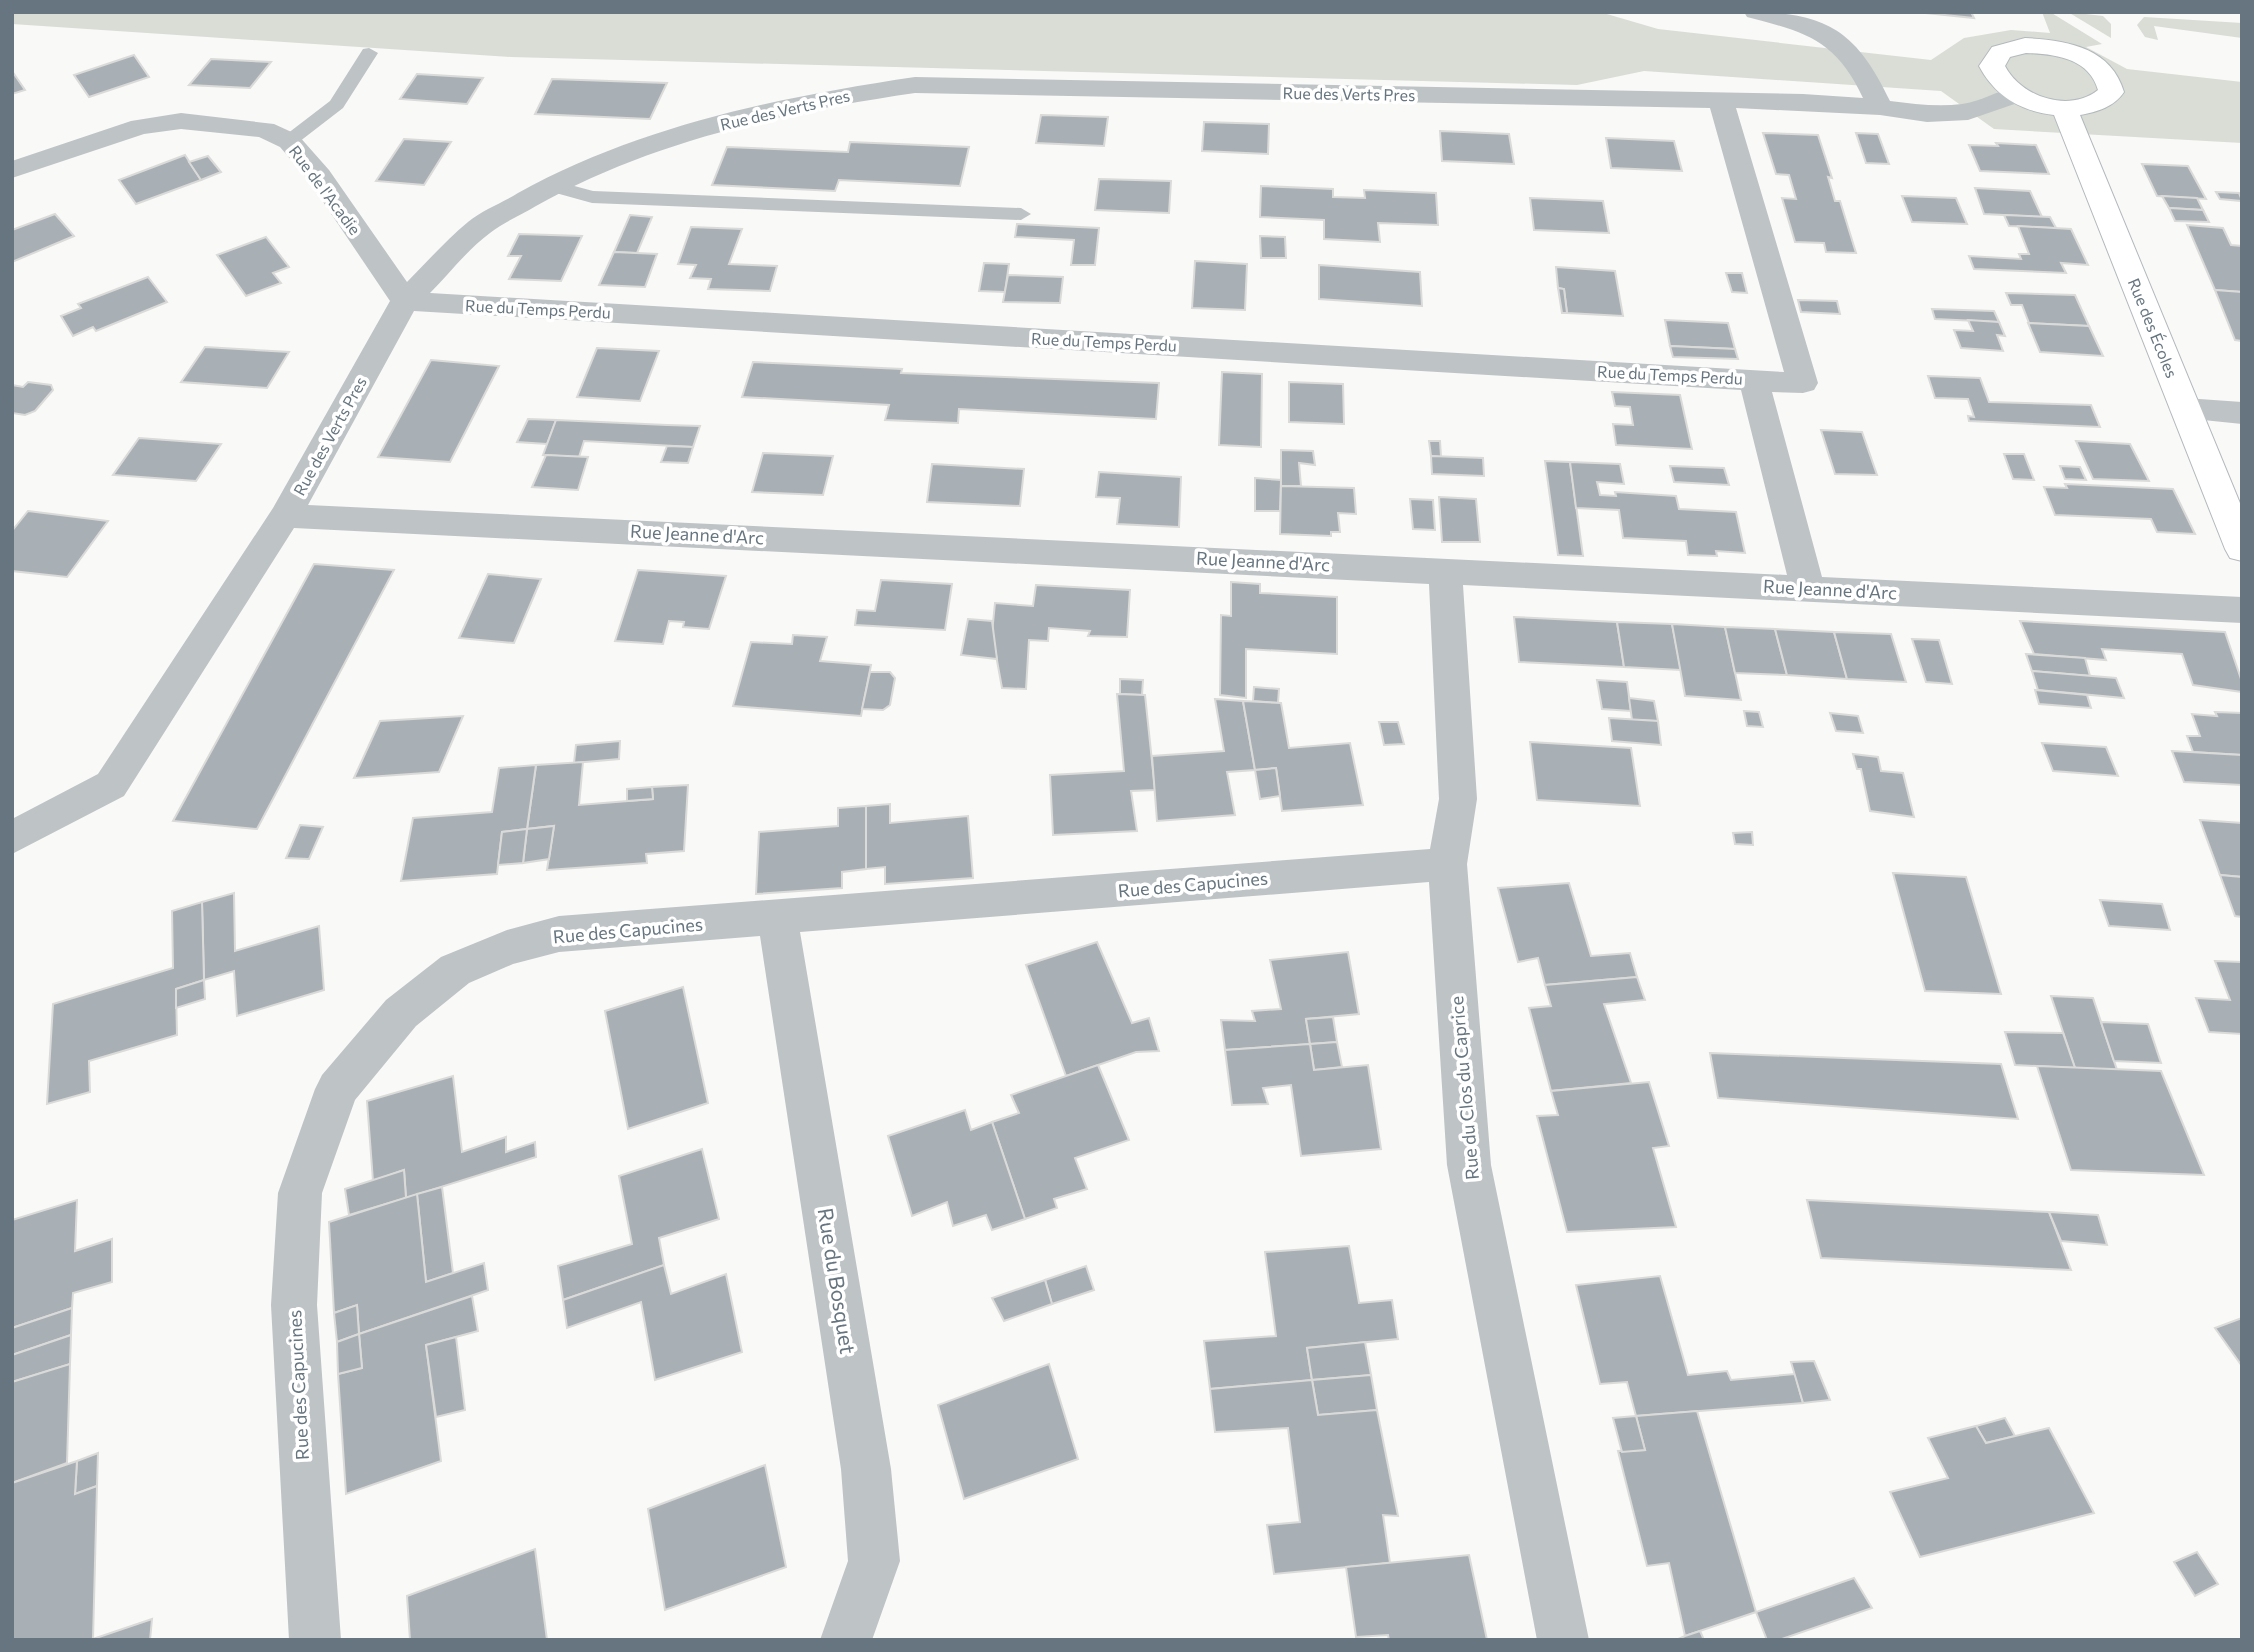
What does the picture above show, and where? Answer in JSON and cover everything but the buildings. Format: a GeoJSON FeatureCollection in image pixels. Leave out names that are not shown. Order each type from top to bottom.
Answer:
{"type":"FeatureCollection","features":[{"type":"Feature","properties":{"kind":"main road"},"geometry":{"type":"LineString","coordinates":[[2038,34],[2091,61],[2109,79],[2111,92],[2094,105],[2064,108],[2017,94],[1994,75],[1994,58],[2038,34]]}},
{"type":"Feature","properties":{"kind":"main road","name":"Rue des Écoles"},"geometry":{"type":"LineString","coordinates":[[2064,108],[2242,549]]}},
{"type":"Feature","properties":{"kind":"street"},"geometry":{"type":"LineString","coordinates":[[1756,12],[1791,20],[1833,35],[1866,73],[1880,107]]}},
{"type":"Feature","properties":{"kind":"street","name":"Rue des Verts Pres"},"geometry":{"type":"LineString","coordinates":[[12,838],[111,785],[285,516],[405,301],[479,228],[552,186],[614,159],[692,132],[818,99],[915,85],[1721,101],[1880,107],[1927,114],[1968,112],[2017,94]]}},
{"type":"Feature","properties":{"kind":"street","name":"Rue du Temps Perdu"},"geometry":{"type":"LineString","coordinates":[[405,301],[1803,383],[1721,101]]}},
{"type":"Feature","properties":{"kind":"street","name":"Rue de l'Acadie"},"geometry":{"type":"LineString","coordinates":[[12,170],[140,127],[181,121],[265,131],[289,141],[319,176],[405,301]]}},
{"type":"Feature","properties":{"kind":"street"},"geometry":{"type":"LineString","coordinates":[[1754,380],[1808,590]]}},
{"type":"Feature","properties":{"kind":"street"},"geometry":{"type":"LineString","coordinates":[[2185,409],[2242,413]]}},
{"type":"Feature","properties":{"kind":"street","name":"Rue Jeanne d'Arc"},"geometry":{"type":"LineString","coordinates":[[285,516],[2242,610]]}},
{"type":"Feature","properties":{"kind":"street","name":"Rue du Clos du Caprice"},"geometry":{"type":"LineString","coordinates":[[1445,571],[1458,799],[1447,864],[1469,1165],[1563,1640]]}},
{"type":"Feature","properties":{"kind":"street","name":"Rue des Capucines"},"geometry":{"type":"LineString","coordinates":[[315,1640],[294,1305],[300,1193],[337,1089],[401,1013],[455,971],[507,948],[559,934],[778,919],[1447,864]]}},
{"type":"Feature","properties":{"kind":"street","name":"Rue du Bosquet"},"geometry":{"type":"LineString","coordinates":[[778,919],[866,1469],[874,1562],[846,1640]]}},
{"type":"Feature","properties":{"kind":"lane"},"geometry":{"type":"LineString","coordinates":[[289,141],[337,104],[369,53]]}},
{"type":"Feature","properties":{"kind":"lane"},"geometry":{"type":"LineString","coordinates":[[552,186],[592,197],[1021,214]]}},
{"type":"Feature","properties":{"kind":"shaded area"},"geometry":{"type":"Polygon","coordinates":[[[12,12],[1600,12],[1658,29],[1931,60],[1964,38],[2011,30],[2050,33],[2042,12],[2050,12],[2102,44],[2086,47],[2127,69],[2242,82],[2242,143],[1994,129],[1941,91],[1644,71],[1577,85],[511,57],[12,24],[12,12]]]}},
{"type":"Feature","properties":{"kind":"shaded area"},"geometry":{"type":"Polygon","coordinates":[[[2068,12],[2103,16],[2111,24],[2111,38],[2068,12]]]}},
{"type":"Feature","properties":{"kind":"shaded area"},"geometry":{"type":"Polygon","coordinates":[[[2144,17],[2242,23],[2242,38],[2154,26],[2158,40],[2145,37],[2137,25],[2144,17]]]}}]}
